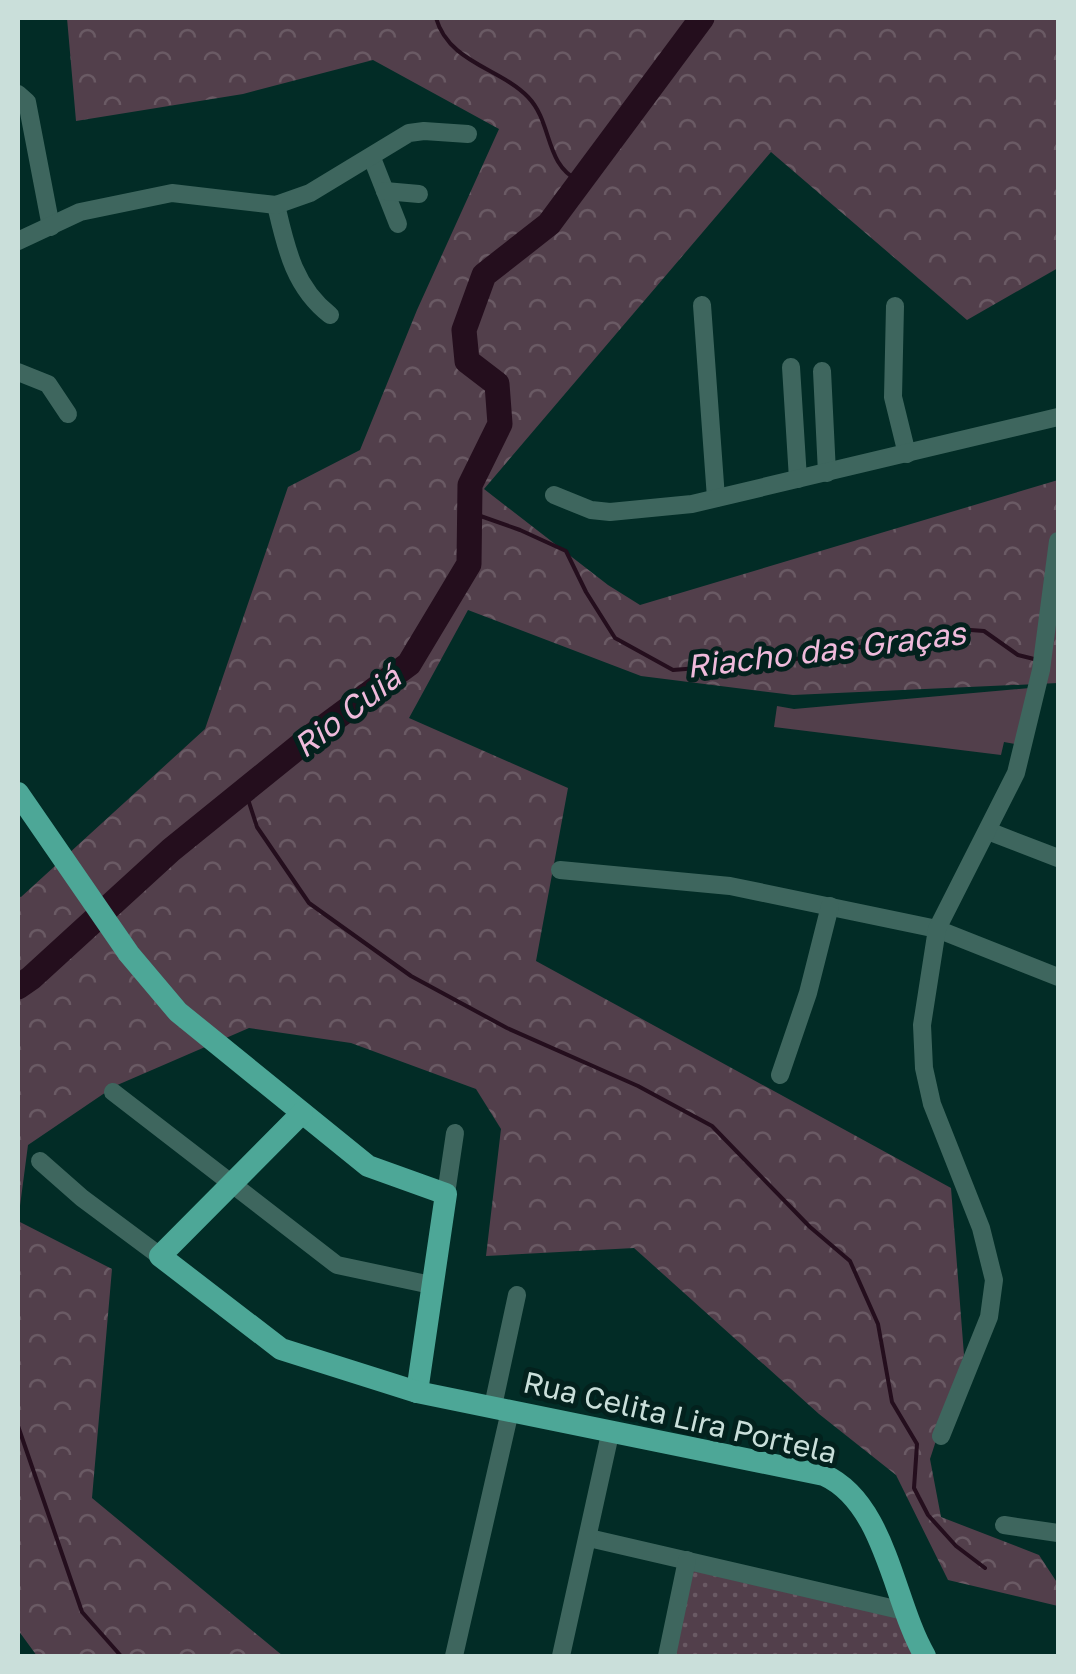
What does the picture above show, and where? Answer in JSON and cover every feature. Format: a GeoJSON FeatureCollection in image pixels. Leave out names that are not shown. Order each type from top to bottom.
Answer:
{"type":"FeatureCollection","features":[{"type":"Feature","properties":{"kind":"main road"},"geometry":{"type":"LineString","coordinates":[[18,793],[129,954],[178,1012],[300,1121],[368,1166],[446,1194],[418,1384]]}},
{"type":"Feature","properties":{"kind":"main road"},"geometry":{"type":"LineString","coordinates":[[160,1256],[300,1121]]}},
{"type":"Feature","properties":{"kind":"main road","name":"Rua Celita Lira Portela"},"geometry":{"type":"LineString","coordinates":[[160,1256],[294,1355],[390,1381],[418,1384],[502,1409],[838,1482],[853,1494],[870,1521],[925,1656]]}},
{"type":"Feature","properties":{"kind":"street"},"geometry":{"type":"LineString","coordinates":[[18,94],[27,102],[51,227]]}},
{"type":"Feature","properties":{"kind":"street"},"geometry":{"type":"LineString","coordinates":[[18,242],[80,212],[172,193],[276,205],[310,193],[409,134],[468,134]]}},
{"type":"Feature","properties":{"kind":"street"},"geometry":{"type":"LineString","coordinates":[[372,158],[398,224]]}},
{"type":"Feature","properties":{"kind":"street"},"geometry":{"type":"LineString","coordinates":[[385,191],[419,194]]}},
{"type":"Feature","properties":{"kind":"street"},"geometry":{"type":"LineString","coordinates":[[276,205],[296,274],[313,302],[330,315]]}},
{"type":"Feature","properties":{"kind":"street"},"geometry":{"type":"LineString","coordinates":[[702,305],[716,498]]}},
{"type":"Feature","properties":{"kind":"street"},"geometry":{"type":"LineString","coordinates":[[896,306],[893,398],[907,454]]}},
{"type":"Feature","properties":{"kind":"street"},"geometry":{"type":"LineString","coordinates":[[791,367],[798,479]]}},
{"type":"Feature","properties":{"kind":"street"},"geometry":{"type":"LineString","coordinates":[[822,371],[827,472]]}},
{"type":"Feature","properties":{"kind":"street"},"geometry":{"type":"LineString","coordinates":[[18,372],[48,384],[68,414]]}},
{"type":"Feature","properties":{"kind":"street"},"geometry":{"type":"LineString","coordinates":[[554,495],[591,510],[658,509],[1058,417]]}},
{"type":"Feature","properties":{"kind":"street"},"geometry":{"type":"LineString","coordinates":[[942,1436],[989,1317],[994,1280],[990,1256],[932,1104],[924,1068],[922,1025],[938,929],[1016,773],[1042,661],[1058,542]]}},
{"type":"Feature","properties":{"kind":"street"},"geometry":{"type":"LineString","coordinates":[[988,832],[1058,858]]}},
{"type":"Feature","properties":{"kind":"street"},"geometry":{"type":"LineString","coordinates":[[560,870],[730,886],[938,929],[1058,977]]}},
{"type":"Feature","properties":{"kind":"street"},"geometry":{"type":"LineString","coordinates":[[780,1074],[808,992],[830,906]]}},
{"type":"Feature","properties":{"kind":"street"},"geometry":{"type":"LineString","coordinates":[[113,1092],[337,1265],[431,1285]]}},
{"type":"Feature","properties":{"kind":"street"},"geometry":{"type":"LineString","coordinates":[[446,1194],[455,1133]]}},
{"type":"Feature","properties":{"kind":"street","name":"Rua Celita Lira Portela"},"geometry":{"type":"LineString","coordinates":[[40,1161],[160,1256]]}},
{"type":"Feature","properties":{"kind":"street","name":"Rua Celita Lira Portela"},"geometry":{"type":"LineString","coordinates":[[502,1409],[516,1295]]}},
{"type":"Feature","properties":{"kind":"street"},"geometry":{"type":"LineString","coordinates":[[454,1656],[502,1409]]}},
{"type":"Feature","properties":{"kind":"street"},"geometry":{"type":"LineString","coordinates":[[561,1656],[610,1434]]}},
{"type":"Feature","properties":{"kind":"street"},"geometry":{"type":"LineString","coordinates":[[1004,1525],[1058,1533]]}},
{"type":"Feature","properties":{"kind":"street"},"geometry":{"type":"LineString","coordinates":[[589,1538],[904,1612]]}},
{"type":"Feature","properties":{"kind":"street"},"geometry":{"type":"LineString","coordinates":[[667,1656],[687,1560]]}},
{"type":"Feature","properties":{"kind":"green space"},"geometry":{"type":"Polygon","coordinates":[[[67,18],[1058,18],[1058,268],[967,320],[771,152],[484,489],[608,585],[640,605],[1058,480],[1058,683],[793,695],[641,676],[468,610],[409,718],[568,788],[536,961],[951,1188],[964,1355],[930,1459],[941,1517],[1039,1555],[1058,1584],[1058,1606],[948,1580],[896,1475],[819,1414],[634,1248],[486,1256],[501,1129],[476,1089],[351,1043],[249,1028],[115,1086],[28,1145],[18,1221],[18,896],[205,729],[288,487],[360,450],[417,310],[499,129],[373,60],[243,94],[76,121],[67,18]]]}},
{"type":"Feature","properties":{"kind":"green space"},"geometry":{"type":"Polygon","coordinates":[[[1030,688],[1015,744],[1004,742],[1001,755],[774,727],[777,706],[794,709],[1030,688]]]}},
{"type":"Feature","properties":{"kind":"green space"},"geometry":{"type":"Polygon","coordinates":[[[18,1221],[112,1269],[92,1498],[283,1656],[37,1656],[18,1630],[18,1221]]]}},
{"type":"Feature","properties":{"kind":"green space"},"geometry":{"type":"Polygon","coordinates":[[[691,1562],[892,1610],[919,1656],[675,1656],[691,1562]]]}},
{"type":"Feature","properties":{"kind":"waterway"},"geometry":{"type":"LineString","coordinates":[[436,18],[443,33],[463,55],[528,97],[542,119],[560,164],[579,181]]}},
{"type":"Feature","properties":{"kind":"waterway","name":"Rio Cuiá"},"geometry":{"type":"LineString","coordinates":[[18,987],[171,850],[313,735],[409,664],[469,564],[470,485],[500,424],[497,384],[467,361],[464,330],[484,275],[549,224],[702,18]]}},
{"type":"Feature","properties":{"kind":"waterway","name":"Riacho das Graças"},"geometry":{"type":"LineString","coordinates":[[472,513],[566,551],[615,638],[673,670],[785,661],[957,629],[984,631],[1018,655],[1034,659]]}},
{"type":"Feature","properties":{"kind":"waterway"},"geometry":{"type":"LineString","coordinates":[[245,790],[257,827],[309,903],[411,976],[507,1028],[638,1086],[712,1126],[810,1227],[850,1261],[878,1324],[892,1402],[917,1444],[914,1488],[928,1515],[956,1546],[985,1568]]}},
{"type":"Feature","properties":{"kind":"waterway"},"geometry":{"type":"LineString","coordinates":[[18,1426],[82,1612],[121,1656]]}}]}
